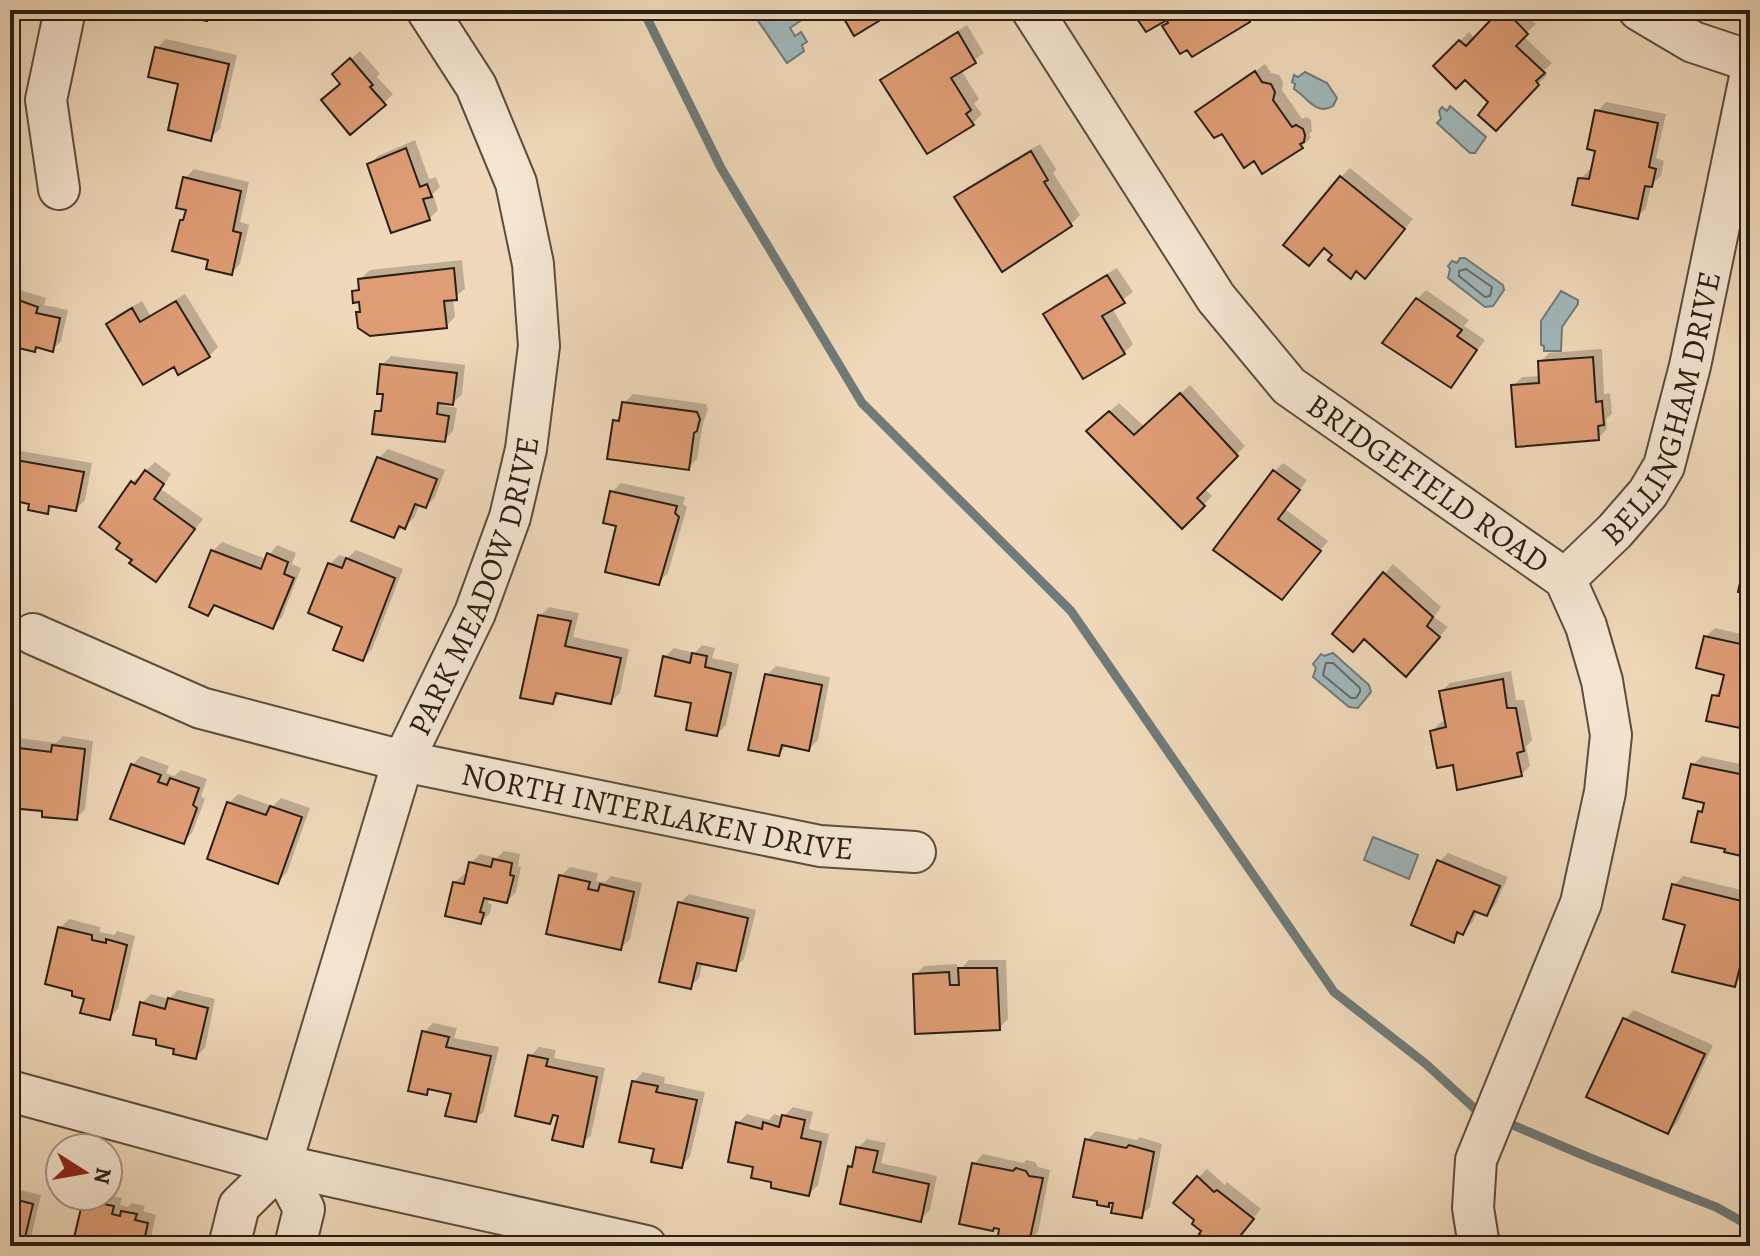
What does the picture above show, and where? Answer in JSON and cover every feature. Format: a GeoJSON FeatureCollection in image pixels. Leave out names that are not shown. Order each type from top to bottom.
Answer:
{"type":"FeatureCollection","features":[{"type":"Feature","properties":{"kind":"street"},"geometry":{"type":"LineString","coordinates":[[59,189],[46,100],[65,10]]}},
{"type":"Feature","properties":{"kind":"street","name":"PARK MEADOW DRIVE"},"geometry":{"type":"LineString","coordinates":[[229,1246],[239,1206],[281,1165],[403,761],[475,613],[510,517],[526,449],[539,346],[533,264],[516,183],[476,86],[427,10]]}},
{"type":"Feature","properties":{"kind":"street","name":"BRIDGEFIELD ROAD"},"geometry":{"type":"LineString","coordinates":[[1032,10],[1216,298],[1289,386],[1565,579],[1586,626],[1602,681],[1611,735],[1605,792],[1581,903],[1476,1160],[1473,1208],[1479,1246]]}},
{"type":"Feature","properties":{"kind":"street"},"geometry":{"type":"LineString","coordinates":[[1639,10],[1693,42],[1750,61]]}},
{"type":"Feature","properties":{"kind":"street","name":"BELLINGHAM DRIVE"},"geometry":{"type":"LineString","coordinates":[[1565,579],[1615,531],[1648,493],[1664,466],[1690,366],[1750,77]]}},
{"type":"Feature","properties":{"kind":"street","name":"NORTH INTERLAKEN DRIVE"},"geometry":{"type":"LineString","coordinates":[[33,634],[201,708],[403,761],[820,846],[915,852]]}},
{"type":"Feature","properties":{"kind":"street"},"geometry":{"type":"LineString","coordinates":[[10,1091],[281,1165],[646,1246]]}},
{"type":"Feature","properties":{"kind":"street"},"geometry":{"type":"LineString","coordinates":[[281,1165],[304,1209],[295,1246]]}},
{"type":"Feature","properties":{"kind":"water"},"geometry":{"type":"Polygon","coordinates":[[[762,10],[804,10],[803,19],[790,28],[795,36],[801,32],[807,42],[802,45],[804,51],[787,63],[754,15],[762,10]]]}},
{"type":"Feature","properties":{"kind":"water"},"geometry":{"type":"Polygon","coordinates":[[[1305,72],[1327,83],[1337,98],[1333,106],[1322,109],[1312,105],[1294,89],[1294,75],[1298,77],[1305,72]]]}},
{"type":"Feature","properties":{"kind":"water"},"geometry":{"type":"Polygon","coordinates":[[[1450,106],[1486,137],[1475,153],[1470,153],[1437,123],[1441,119],[1439,111],[1442,107],[1447,111],[1450,106]]]}},
{"type":"Feature","properties":{"kind":"water"},"geometry":{"type":"Polygon","coordinates":[[[1460,258],[1465,258],[1503,285],[1504,290],[1493,306],[1485,307],[1448,278],[1448,266],[1452,261],[1457,263],[1460,258]]]}},
{"type":"Feature","properties":{"kind":"water"},"geometry":{"type":"Polygon","coordinates":[[[1561,291],[1578,300],[1578,304],[1562,327],[1561,351],[1544,351],[1541,321],[1561,291]]]}},
{"type":"Feature","properties":{"kind":"water"},"geometry":{"type":"Polygon","coordinates":[[[1333,653],[1369,685],[1371,692],[1358,708],[1349,707],[1313,677],[1316,668],[1313,664],[1321,654],[1333,653]]]}},
{"type":"Feature","properties":{"kind":"water"},"geometry":{"type":"Polygon","coordinates":[[[1373,837],[1418,855],[1409,879],[1364,860],[1373,837]]]}},
{"type":"Feature","properties":{"kind":"building"},"geometry":{"type":"Polygon","coordinates":[[[158,10],[209,10],[207,21],[158,10]]]}},
{"type":"Feature","properties":{"kind":"building"},"geometry":{"type":"Polygon","coordinates":[[[839,10],[897,10],[854,36],[839,10]]]}},
{"type":"Feature","properties":{"kind":"building"},"geometry":{"type":"Polygon","coordinates":[[[1131,10],[1243,10],[1250,22],[1192,57],[1187,50],[1180,54],[1162,26],[1168,23],[1167,20],[1146,32],[1131,10]]]}},
{"type":"Feature","properties":{"kind":"building"},"geometry":{"type":"Polygon","coordinates":[[[1500,10],[1505,10],[1528,34],[1516,46],[1545,73],[1536,81],[1539,85],[1496,131],[1478,115],[1488,102],[1465,80],[1456,89],[1433,66],[1459,40],[1466,46],[1500,10]]]}},
{"type":"Feature","properties":{"kind":"building"},"geometry":{"type":"Polygon","coordinates":[[[958,32],[976,63],[951,78],[971,110],[966,114],[974,125],[927,154],[880,80],[958,32]]]}},
{"type":"Feature","properties":{"kind":"building"},"geometry":{"type":"Polygon","coordinates":[[[155,47],[229,64],[211,141],[168,130],[178,84],[148,77],[155,47]]]}},
{"type":"Feature","properties":{"kind":"building"},"geometry":{"type":"Polygon","coordinates":[[[350,58],[386,105],[350,135],[321,100],[340,84],[332,74],[350,58]]]}},
{"type":"Feature","properties":{"kind":"building"},"geometry":{"type":"Polygon","coordinates":[[[1255,71],[1262,82],[1271,84],[1275,92],[1273,100],[1292,127],[1296,125],[1303,129],[1305,135],[1304,142],[1300,144],[1303,148],[1262,174],[1254,161],[1244,168],[1222,134],[1214,138],[1195,112],[1255,71]]]}},
{"type":"Feature","properties":{"kind":"building"},"geometry":{"type":"Polygon","coordinates":[[[1595,110],[1658,123],[1649,167],[1656,169],[1652,187],[1645,186],[1638,219],[1572,205],[1578,178],[1589,179],[1595,151],[1587,149],[1595,110]]]}},
{"type":"Feature","properties":{"kind":"building"},"geometry":{"type":"Polygon","coordinates":[[[406,148],[420,187],[427,184],[432,197],[423,199],[430,220],[391,233],[367,164],[406,148]]]}},
{"type":"Feature","properties":{"kind":"building"},"geometry":{"type":"Polygon","coordinates":[[[1031,151],[1048,180],[1044,182],[1072,226],[1002,272],[954,197],[1031,151]]]}},
{"type":"Feature","properties":{"kind":"building"},"geometry":{"type":"Polygon","coordinates":[[[1340,176],[1405,229],[1365,279],[1356,271],[1351,279],[1328,260],[1332,255],[1324,248],[1309,266],[1283,245],[1340,176]]]}},
{"type":"Feature","properties":{"kind":"building"},"geometry":{"type":"Polygon","coordinates":[[[183,177],[241,191],[233,231],[241,233],[232,275],[206,269],[208,260],[172,251],[180,220],[183,220],[186,210],[176,208],[183,177]]]}},
{"type":"Feature","properties":{"kind":"building"},"geometry":{"type":"Polygon","coordinates":[[[454,268],[457,300],[444,301],[447,328],[370,336],[358,328],[356,312],[360,312],[359,302],[353,303],[352,291],[359,290],[358,279],[454,268]]]}},
{"type":"Feature","properties":{"kind":"building"},"geometry":{"type":"Polygon","coordinates":[[[1107,275],[1125,303],[1102,316],[1125,354],[1083,379],[1043,314],[1107,275]]]}},
{"type":"Feature","properties":{"kind":"building"},"geometry":{"type":"Polygon","coordinates":[[[10,297],[38,307],[36,313],[60,318],[53,352],[36,347],[35,352],[10,346],[10,297]]]}},
{"type":"Feature","properties":{"kind":"building"},"geometry":{"type":"Polygon","coordinates":[[[1416,298],[1462,330],[1457,336],[1477,350],[1451,388],[1382,343],[1416,298]]]}},
{"type":"Feature","properties":{"kind":"building"},"geometry":{"type":"Polygon","coordinates":[[[176,301],[210,357],[178,375],[174,367],[143,385],[106,324],[132,308],[140,322],[176,301]]]}},
{"type":"Feature","properties":{"kind":"building"},"geometry":{"type":"Polygon","coordinates":[[[1593,357],[1596,402],[1602,401],[1604,425],[1598,426],[1599,440],[1516,447],[1511,385],[1539,383],[1538,361],[1593,357]]]}},
{"type":"Feature","properties":{"kind":"building"},"geometry":{"type":"Polygon","coordinates":[[[380,364],[457,373],[453,405],[438,403],[437,414],[449,416],[445,442],[372,434],[375,411],[381,411],[383,394],[377,394],[380,364]]]}},
{"type":"Feature","properties":{"kind":"building"},"geometry":{"type":"Polygon","coordinates":[[[1180,393],[1238,456],[1197,498],[1205,506],[1182,529],[1086,431],[1109,411],[1134,435],[1180,393]]]}},
{"type":"Feature","properties":{"kind":"building"},"geometry":{"type":"Polygon","coordinates":[[[622,402],[697,412],[700,419],[694,433],[689,470],[607,459],[613,420],[619,421],[622,402]]]}},
{"type":"Feature","properties":{"kind":"building"},"geometry":{"type":"Polygon","coordinates":[[[377,457],[437,479],[426,508],[415,504],[405,529],[399,526],[394,538],[351,521],[377,457]]]}},
{"type":"Feature","properties":{"kind":"building"},"geometry":{"type":"Polygon","coordinates":[[[10,459],[84,472],[76,511],[49,506],[48,514],[28,510],[29,504],[10,500],[10,459]]]}},
{"type":"Feature","properties":{"kind":"building"},"geometry":{"type":"Polygon","coordinates":[[[145,470],[164,484],[154,499],[195,529],[156,582],[129,563],[132,560],[116,549],[120,543],[99,527],[131,481],[135,484],[145,470]]]}},
{"type":"Feature","properties":{"kind":"building"},"geometry":{"type":"Polygon","coordinates":[[[1273,470],[1300,490],[1278,519],[1321,551],[1282,600],[1213,550],[1273,470]]]}},
{"type":"Feature","properties":{"kind":"building"},"geometry":{"type":"Polygon","coordinates":[[[610,491],[677,506],[675,513],[679,517],[659,585],[605,572],[616,526],[603,523],[610,491]]]}},
{"type":"Feature","properties":{"kind":"building"},"geometry":{"type":"Polygon","coordinates":[[[1746,526],[1750,527],[1750,594],[1738,592],[1746,555],[1740,554],[1746,526]]]}},
{"type":"Feature","properties":{"kind":"building"},"geometry":{"type":"Polygon","coordinates":[[[211,550],[261,569],[267,553],[288,562],[284,574],[294,578],[273,629],[214,605],[208,616],[189,607],[211,550]]]}},
{"type":"Feature","properties":{"kind":"building"},"geometry":{"type":"Polygon","coordinates":[[[346,558],[395,578],[363,661],[333,650],[342,627],[308,613],[328,563],[342,568],[346,558]]]}},
{"type":"Feature","properties":{"kind":"building"},"geometry":{"type":"Polygon","coordinates":[[[1383,572],[1433,617],[1427,626],[1440,637],[1406,677],[1364,639],[1353,652],[1332,634],[1383,572]]]}},
{"type":"Feature","properties":{"kind":"building"},"geometry":{"type":"Polygon","coordinates":[[[538,615],[571,621],[565,646],[621,658],[611,704],[556,693],[553,704],[520,698],[538,615]]]}},
{"type":"Feature","properties":{"kind":"building"},"geometry":{"type":"Polygon","coordinates":[[[1704,636],[1750,646],[1750,730],[1706,721],[1712,695],[1719,696],[1724,675],[1696,668],[1704,636]]]}},
{"type":"Feature","properties":{"kind":"building"},"geometry":{"type":"Polygon","coordinates":[[[692,653],[707,656],[705,667],[731,673],[717,736],[686,730],[691,703],[655,696],[663,656],[690,663],[692,653]]]}},
{"type":"Feature","properties":{"kind":"building"},"geometry":{"type":"Polygon","coordinates":[[[765,674],[822,685],[809,751],[782,745],[779,756],[748,750],[765,674]]]}},
{"type":"Feature","properties":{"kind":"building"},"geometry":{"type":"Polygon","coordinates":[[[1503,679],[1507,708],[1516,708],[1524,751],[1517,753],[1522,776],[1457,790],[1453,765],[1437,768],[1430,731],[1446,727],[1439,691],[1503,679]]]}},
{"type":"Feature","properties":{"kind":"building"},"geometry":{"type":"Polygon","coordinates":[[[52,745],[85,749],[77,820],[42,817],[42,811],[10,808],[10,747],[51,752],[52,745]]]}},
{"type":"Feature","properties":{"kind":"building"},"geometry":{"type":"Polygon","coordinates":[[[131,764],[161,775],[158,782],[167,785],[170,778],[199,788],[193,805],[197,808],[184,844],[110,819],[131,764]]]}},
{"type":"Feature","properties":{"kind":"building"},"geometry":{"type":"Polygon","coordinates":[[[1691,764],[1750,776],[1750,858],[1691,842],[1698,811],[1702,812],[1704,803],[1683,798],[1691,764]]]}},
{"type":"Feature","properties":{"kind":"building"},"geometry":{"type":"Polygon","coordinates":[[[227,802],[266,815],[270,806],[302,817],[278,884],[207,859],[227,802]]]}},
{"type":"Feature","properties":{"kind":"building"},"geometry":{"type":"Polygon","coordinates":[[[493,859],[512,863],[510,875],[514,876],[507,903],[484,898],[481,924],[445,916],[453,882],[464,884],[469,862],[491,867],[493,859]]]}},
{"type":"Feature","properties":{"kind":"building"},"geometry":{"type":"Polygon","coordinates":[[[1437,860],[1500,886],[1487,916],[1474,911],[1463,935],[1457,932],[1454,943],[1411,925],[1437,860]]]}},
{"type":"Feature","properties":{"kind":"building"},"geometry":{"type":"Polygon","coordinates":[[[559,875],[590,882],[588,889],[598,891],[600,884],[634,892],[621,950],[546,934],[559,875]]]}},
{"type":"Feature","properties":{"kind":"building"},"geometry":{"type":"Polygon","coordinates":[[[1672,884],[1750,903],[1750,939],[1749,944],[1746,943],[1735,987],[1672,972],[1685,925],[1663,919],[1672,884]]]}},
{"type":"Feature","properties":{"kind":"building"},"geometry":{"type":"Polygon","coordinates":[[[678,902],[748,918],[736,971],[697,963],[691,989],[659,982],[678,902]]]}},
{"type":"Feature","properties":{"kind":"building"},"geometry":{"type":"Polygon","coordinates":[[[58,927],[92,935],[92,940],[106,943],[106,939],[127,945],[110,1020],[80,1013],[84,999],[72,996],[72,991],[45,984],[58,927]]]}},
{"type":"Feature","properties":{"kind":"building"},"geometry":{"type":"Polygon","coordinates":[[[958,968],[997,968],[1000,1030],[915,1034],[913,974],[949,972],[950,985],[959,985],[958,968]]]}},
{"type":"Feature","properties":{"kind":"building"},"geometry":{"type":"Polygon","coordinates":[[[168,998],[208,1008],[196,1059],[173,1054],[174,1049],[156,1045],[156,1039],[133,1035],[140,1002],[165,1009],[168,998]]]}},
{"type":"Feature","properties":{"kind":"building"},"geometry":{"type":"Polygon","coordinates":[[[1623,1018],[1705,1054],[1668,1134],[1586,1097],[1623,1018]]]}},
{"type":"Feature","properties":{"kind":"building"},"geometry":{"type":"Polygon","coordinates":[[[422,1031],[449,1037],[446,1047],[491,1056],[476,1122],[445,1116],[451,1094],[428,1089],[427,1095],[408,1091],[422,1031]]]}},
{"type":"Feature","properties":{"kind":"building"},"geometry":{"type":"Polygon","coordinates":[[[528,1055],[548,1059],[546,1066],[597,1077],[583,1147],[552,1140],[558,1116],[553,1115],[550,1124],[515,1116],[528,1055]]]}},
{"type":"Feature","properties":{"kind":"building"},"geometry":{"type":"Polygon","coordinates":[[[632,1081],[658,1086],[656,1092],[697,1100],[682,1168],[651,1162],[654,1149],[619,1142],[632,1081]]]}},
{"type":"Feature","properties":{"kind":"building"},"geometry":{"type":"Polygon","coordinates":[[[782,1115],[805,1120],[801,1138],[821,1142],[809,1196],[771,1188],[771,1182],[751,1178],[753,1167],[728,1162],[736,1122],[762,1129],[763,1122],[779,1127],[782,1115]]]}},
{"type":"Feature","properties":{"kind":"building"},"geometry":{"type":"Polygon","coordinates":[[[1085,1139],[1154,1152],[1142,1218],[1111,1213],[1113,1203],[1109,1203],[1109,1207],[1097,1205],[1097,1201],[1073,1197],[1085,1139]]]}},
{"type":"Feature","properties":{"kind":"building"},"geometry":{"type":"Polygon","coordinates":[[[856,1147],[878,1151],[873,1172],[929,1184],[921,1222],[840,1204],[848,1166],[852,1167],[856,1147]]]}},
{"type":"Feature","properties":{"kind":"building"},"geometry":{"type":"Polygon","coordinates":[[[972,1163],[1013,1171],[1016,1168],[1026,1171],[1029,1176],[1043,1178],[1029,1243],[998,1236],[999,1229],[994,1228],[993,1231],[959,1224],[972,1163]]]}},
{"type":"Feature","properties":{"kind":"building"},"geometry":{"type":"Polygon","coordinates":[[[1197,1176],[1214,1192],[1217,1190],[1254,1219],[1232,1246],[1214,1246],[1199,1234],[1201,1231],[1192,1224],[1194,1220],[1173,1203],[1197,1176]]]}},
{"type":"Feature","properties":{"kind":"building"},"geometry":{"type":"Polygon","coordinates":[[[10,1198],[33,1204],[23,1246],[10,1246],[10,1198]]]}},
{"type":"Feature","properties":{"kind":"building"},"geometry":{"type":"Polygon","coordinates":[[[80,1212],[112,1212],[120,1216],[124,1212],[137,1214],[135,1220],[148,1223],[143,1246],[72,1246],[80,1212]]]}},
{"type":"Feature","properties":{"kind":"waterway"},"geometry":{"type":"LineString","coordinates":[[643,10],[721,168],[862,403],[1071,611],[1334,992],[1426,1064],[1474,1108],[1484,1112]]}},
{"type":"Feature","properties":{"kind":"waterway"},"geometry":{"type":"LineString","coordinates":[[1501,1120],[1716,1207],[1750,1226]]}}]}
